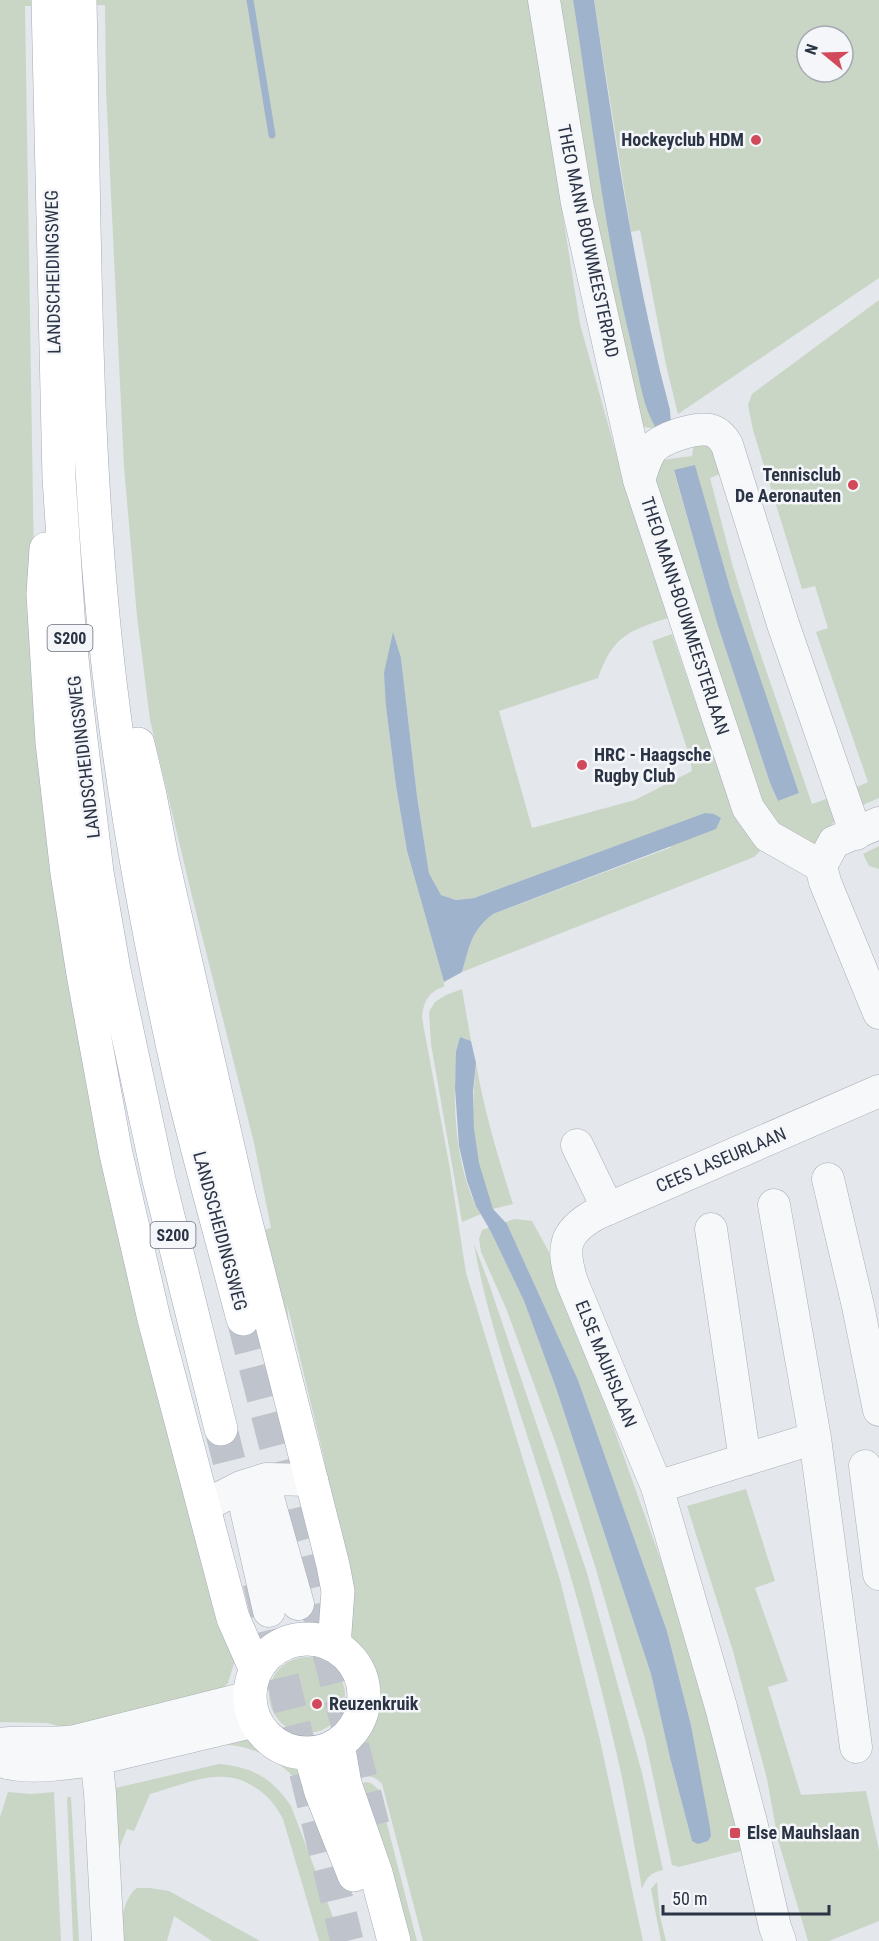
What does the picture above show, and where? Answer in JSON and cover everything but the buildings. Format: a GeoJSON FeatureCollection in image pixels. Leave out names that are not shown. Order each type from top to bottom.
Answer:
{"type":"FeatureCollection","features":[{"type":"Feature","properties":{"kind":"main road","name":"LANDSCHEIDINGSWEG"},"geometry":{"type":"LineString","coordinates":[[48,0],[56,404],[62,531],[76,706],[97,872],[113,962],[159,1180],[221,1429]]}},
{"type":"Feature","properties":{"kind":"main road","name":"LANDSCHEIDINGSWEG"},"geometry":{"type":"LineString","coordinates":[[80,0],[89,402],[111,689],[135,862],[181,1083],[243,1319]]}},
{"type":"Feature","properties":{"kind":"main road"},"geometry":{"type":"LineString","coordinates":[[56,404],[43,594],[52,742],[67,873],[83,974],[116,1154],[154,1319],[262,1730],[278,1745],[288,1750],[324,1748],[352,1730],[361,1713],[363,1687],[360,1674],[345,1653],[315,1639],[295,1640],[276,1647],[268,1654],[254,1696]]}},
{"type":"Feature","properties":{"kind":"main road"},"geometry":{"type":"LineString","coordinates":[[102,587],[239,1195],[336,1580],[338,1592],[334,1646]]}},
{"type":"Feature","properties":{"kind":"main road","name":"S200"},"geometry":{"type":"LineString","coordinates":[[95,847],[150,934]]}},
{"type":"Feature","properties":{"kind":"main road"},"geometry":{"type":"LineString","coordinates":[[324,1748],[321,1792],[356,1880],[387,1941]]}},
{"type":"Feature","properties":{"kind":"main road"},"geometry":{"type":"LineString","coordinates":[[324,1748],[345,1784],[376,1873],[394,1941]]}},
{"type":"Feature","properties":{"kind":"street","name":"THEO MANN BOUWMEESTERPAD"},"geometry":{"type":"LineString","coordinates":[[544,0],[577,202],[639,480]]}},
{"type":"Feature","properties":{"kind":"street","name":"THEO MANN-BOUWMEESTERLAAN"},"geometry":{"type":"LineString","coordinates":[[821,866],[768,836],[748,808],[639,480],[646,459],[659,442],[693,430],[703,429],[718,434],[727,445],[783,624],[867,829]]}},
{"type":"Feature","properties":{"kind":"street"},"geometry":{"type":"LineString","coordinates":[[867,829],[834,842],[821,866],[825,882],[879,1013]]}},
{"type":"Feature","properties":{"kind":"street","name":"CEES LASEURLAAN"},"geometry":{"type":"LineString","coordinates":[[569,1237],[580,1223],[608,1209],[879,1091]]}},
{"type":"Feature","properties":{"kind":"street"},"geometry":{"type":"LineString","coordinates":[[577,1145],[608,1209]]}},
{"type":"Feature","properties":{"kind":"street"},"geometry":{"type":"LineString","coordinates":[[828,1179],[858,1306],[879,1410]]}},
{"type":"Feature","properties":{"kind":"street"},"geometry":{"type":"LineString","coordinates":[[774,1205],[816,1438],[820,1472],[865,1712],[856,1747]]}},
{"type":"Feature","properties":{"kind":"street"},"geometry":{"type":"LineString","coordinates":[[711,1229],[745,1460]]}},
{"type":"Feature","properties":{"kind":"street","name":"ELSE MAUHSLAAN"},"geometry":{"type":"LineString","coordinates":[[569,1237],[566,1262],[572,1282],[657,1487],[721,1707],[753,1826],[780,1941]]}},
{"type":"Feature","properties":{"kind":"street"},"geometry":{"type":"LineString","coordinates":[[657,1487],[816,1438]]}},
{"type":"Feature","properties":{"kind":"street"},"geometry":{"type":"LineString","coordinates":[[820,1472],[872,1465],[879,1574]]}},
{"type":"Feature","properties":{"kind":"street"},"geometry":{"type":"LineString","coordinates":[[204,1506],[252,1483],[312,1480]]}},
{"type":"Feature","properties":{"kind":"street"},"geometry":{"type":"LineString","coordinates":[[252,1483],[284,1607]]}},
{"type":"Feature","properties":{"kind":"street"},"geometry":{"type":"LineString","coordinates":[[229,1603],[249,1609],[284,1607],[317,1594],[336,1580]]}},
{"type":"Feature","properties":{"kind":"street"},"geometry":{"type":"LineString","coordinates":[[4,1760],[59,1763],[95,1748],[254,1696]]}},
{"type":"Feature","properties":{"kind":"street"},"geometry":{"type":"LineString","coordinates":[[95,1748],[100,1793],[108,1941]]}},
{"type":"Feature","properties":{"kind":"green space"},"geometry":{"type":"Polygon","coordinates":[[[0,0],[529,0],[580,324],[630,503],[668,618],[642,627],[624,637],[610,653],[598,678],[499,711],[532,828],[635,800],[692,771],[690,758],[652,641],[672,634],[720,774],[764,847],[754,857],[462,972],[475,933],[493,914],[672,847],[624,843],[474,898],[456,900],[441,895],[429,873],[417,796],[401,658],[386,707],[407,851],[444,982],[444,987],[434,991],[427,998],[422,1018],[450,1169],[466,1273],[560,1580],[600,1740],[643,1941],[423,1941],[382,1784],[371,1777],[349,1779],[353,1742],[366,1723],[371,1705],[362,1659],[348,1634],[264,1230],[271,1228],[254,1143],[150,720],[137,616],[124,467],[106,89],[105,5],[25,6],[34,566],[72,1002],[90,1102],[235,1660],[228,1683],[215,1695],[81,1733],[48,1723],[0,1722],[0,0]],[[287,1304],[289,1325],[327,1475],[287,1304]]]}},
{"type":"Feature","properties":{"kind":"green space"},"geometry":{"type":"Polygon","coordinates":[[[549,0],[573,0],[613,255],[629,336],[657,429],[636,423],[549,0]]]}},
{"type":"Feature","properties":{"kind":"green space","name":"Hockeyclub HDM"},"geometry":{"type":"Polygon","coordinates":[[[594,0],[879,0],[879,278],[678,414],[666,365],[640,230],[631,232],[594,0]]]}},
{"type":"Feature","properties":{"kind":"green space"},"geometry":{"type":"Polygon","coordinates":[[[879,300],[879,798],[853,809],[846,792],[868,782],[816,632],[828,628],[815,586],[802,589],[753,430],[748,405],[752,394],[879,300]]]}},
{"type":"Feature","properties":{"kind":"green space"},"geometry":{"type":"Polygon","coordinates":[[[694,442],[712,444],[725,472],[710,478],[733,567],[754,635],[812,804],[832,797],[840,816],[823,833],[815,849],[785,833],[766,809],[656,482],[655,475],[662,460],[692,456],[694,442]],[[695,466],[674,471],[717,623],[778,801],[799,793],[731,591],[695,466]]]}},
{"type":"Feature","properties":{"kind":"green space"},"geometry":{"type":"Polygon","coordinates":[[[879,846],[879,869],[869,866],[863,854],[879,846]]]}},
{"type":"Feature","properties":{"kind":"green space"},"geometry":{"type":"Polygon","coordinates":[[[462,989],[471,1041],[460,1037],[455,1082],[456,1119],[463,1170],[481,1214],[462,1222],[431,1044],[429,1012],[435,1002],[462,989]]]}},
{"type":"Feature","properties":{"kind":"green space"},"geometry":{"type":"Polygon","coordinates":[[[476,1063],[492,1134],[513,1204],[493,1209],[479,1165],[475,1140],[476,1063]]]}},
{"type":"Feature","properties":{"kind":"green space"},"geometry":{"type":"Polygon","coordinates":[[[514,1219],[532,1221],[549,1252],[554,1277],[605,1404],[674,1597],[728,1791],[741,1851],[679,1867],[672,1865],[645,1739],[595,1566],[557,1447],[506,1308],[481,1252],[479,1239],[482,1230],[514,1219]],[[507,1224],[490,1230],[524,1301],[556,1388],[651,1674],[692,1841],[711,1836],[691,1725],[667,1631],[578,1380],[507,1224]]]}},
{"type":"Feature","properties":{"kind":"green space"},"geometry":{"type":"Polygon","coordinates":[[[474,1244],[587,1573],[642,1773],[663,1870],[650,1876],[642,1889],[621,1773],[595,1665],[555,1523],[496,1337],[474,1244]]]}},
{"type":"Feature","properties":{"kind":"green space"},"geometry":{"type":"Polygon","coordinates":[[[746,1489],[775,1581],[755,1588],[788,1681],[768,1687],[801,1795],[866,1791],[879,1850],[879,1921],[829,1941],[808,1941],[778,1840],[767,1779],[733,1651],[687,1506],[746,1489]]]}},
{"type":"Feature","properties":{"kind":"green space"},"geometry":{"type":"Polygon","coordinates":[[[307,1657],[321,1660],[334,1668],[342,1681],[345,1695],[342,1709],[334,1722],[321,1730],[307,1733],[293,1730],[280,1722],[272,1709],[269,1695],[272,1681],[280,1668],[293,1660],[307,1657]]]}},
{"type":"Feature","properties":{"kind":"green space"},"geometry":{"type":"Polygon","coordinates":[[[253,1737],[302,1768],[307,1793],[298,1781],[267,1756],[244,1747],[215,1744],[253,1737]]]}},
{"type":"Feature","properties":{"kind":"green space"},"geometry":{"type":"Polygon","coordinates":[[[219,1764],[242,1768],[261,1776],[277,1788],[291,1806],[342,1941],[319,1941],[283,1819],[266,1795],[239,1780],[227,1777],[201,1779],[150,1794],[134,1831],[127,1829],[118,1851],[111,1789],[219,1764]]]}},
{"type":"Feature","properties":{"kind":"green space"},"geometry":{"type":"Polygon","coordinates":[[[366,1782],[378,1789],[417,1941],[404,1941],[361,1784],[366,1782]]]}},
{"type":"Feature","properties":{"kind":"green space"},"geometry":{"type":"Polygon","coordinates":[[[8,1792],[31,1794],[54,1792],[61,1941],[0,1941],[0,1817],[8,1792]]]}},
{"type":"Feature","properties":{"kind":"green space"},"geometry":{"type":"Polygon","coordinates":[[[67,1797],[71,1797],[79,1941],[73,1941],[67,1797]]]}},
{"type":"Feature","properties":{"kind":"green space"},"geometry":{"type":"Polygon","coordinates":[[[657,1882],[660,1916],[666,1941],[661,1941],[651,1889],[657,1882]]]}},
{"type":"Feature","properties":{"kind":"green space"},"geometry":{"type":"Polygon","coordinates":[[[137,1888],[169,1891],[260,1941],[212,1941],[174,1916],[167,1941],[119,1941],[121,1920],[126,1905],[132,1892],[137,1888]]]}},
{"type":"Feature","properties":{"kind":"water"},"geometry":{"type":"Polygon","coordinates":[[[573,0],[594,0],[636,258],[670,410],[671,424],[657,429],[642,394],[615,268],[573,0]]]}},
{"type":"Feature","properties":{"kind":"water"},"geometry":{"type":"Polygon","coordinates":[[[695,465],[731,591],[799,793],[778,801],[717,623],[674,470],[695,465]]]}},
{"type":"Feature","properties":{"kind":"water"},"geometry":{"type":"Polygon","coordinates":[[[393,632],[401,658],[417,796],[429,873],[441,895],[456,900],[474,898],[705,813],[721,818],[716,829],[493,914],[475,933],[462,972],[444,982],[407,851],[396,786],[384,673],[393,632]]]}},
{"type":"Feature","properties":{"kind":"water"},"geometry":{"type":"Polygon","coordinates":[[[460,1037],[471,1041],[476,1063],[473,1092],[474,1129],[479,1163],[493,1209],[507,1224],[578,1380],[667,1631],[691,1725],[710,1827],[711,1836],[708,1841],[698,1844],[692,1841],[651,1674],[556,1388],[524,1301],[476,1206],[467,1181],[459,1146],[455,1088],[456,1052],[460,1037]]]}},
{"type":"Feature","properties":{"kind":"waterway"},"geometry":{"type":"LineString","coordinates":[[250,0],[272,135]]}},
{"type":"Feature","properties":{"kind":"tunnel"},"geometry":{"type":"LineString","coordinates":[[243,1319],[374,1829]]}},
{"type":"Feature","properties":{"kind":"tunnel"},"geometry":{"type":"LineString","coordinates":[[221,1429],[243,1517]]}},
{"type":"Feature","properties":{"kind":"tunnel"},"geometry":{"type":"LineString","coordinates":[[259,1582],[347,1941]]}},
{"type":"Feature","properties":{"kind":"place","name":"Hockeyclub HDM"},"geometry":{"type":"Point","coordinates":[756,140]}},
{"type":"Feature","properties":{"kind":"place","name":"Tennisclub De Aeronauten"},"geometry":{"type":"Point","coordinates":[853,485]}},
{"type":"Feature","properties":{"kind":"place","name":"HRC - Haagsche Rugby Club"},"geometry":{"type":"Point","coordinates":[582,765]}},
{"type":"Feature","properties":{"kind":"place","name":"Reuzenkruik"},"geometry":{"type":"Point","coordinates":[317,1704]}},
{"type":"Feature","properties":{"kind":"place","name":"Else Mauhslaan"},"geometry":{"type":"Point","coordinates":[735,1833]}}]}
